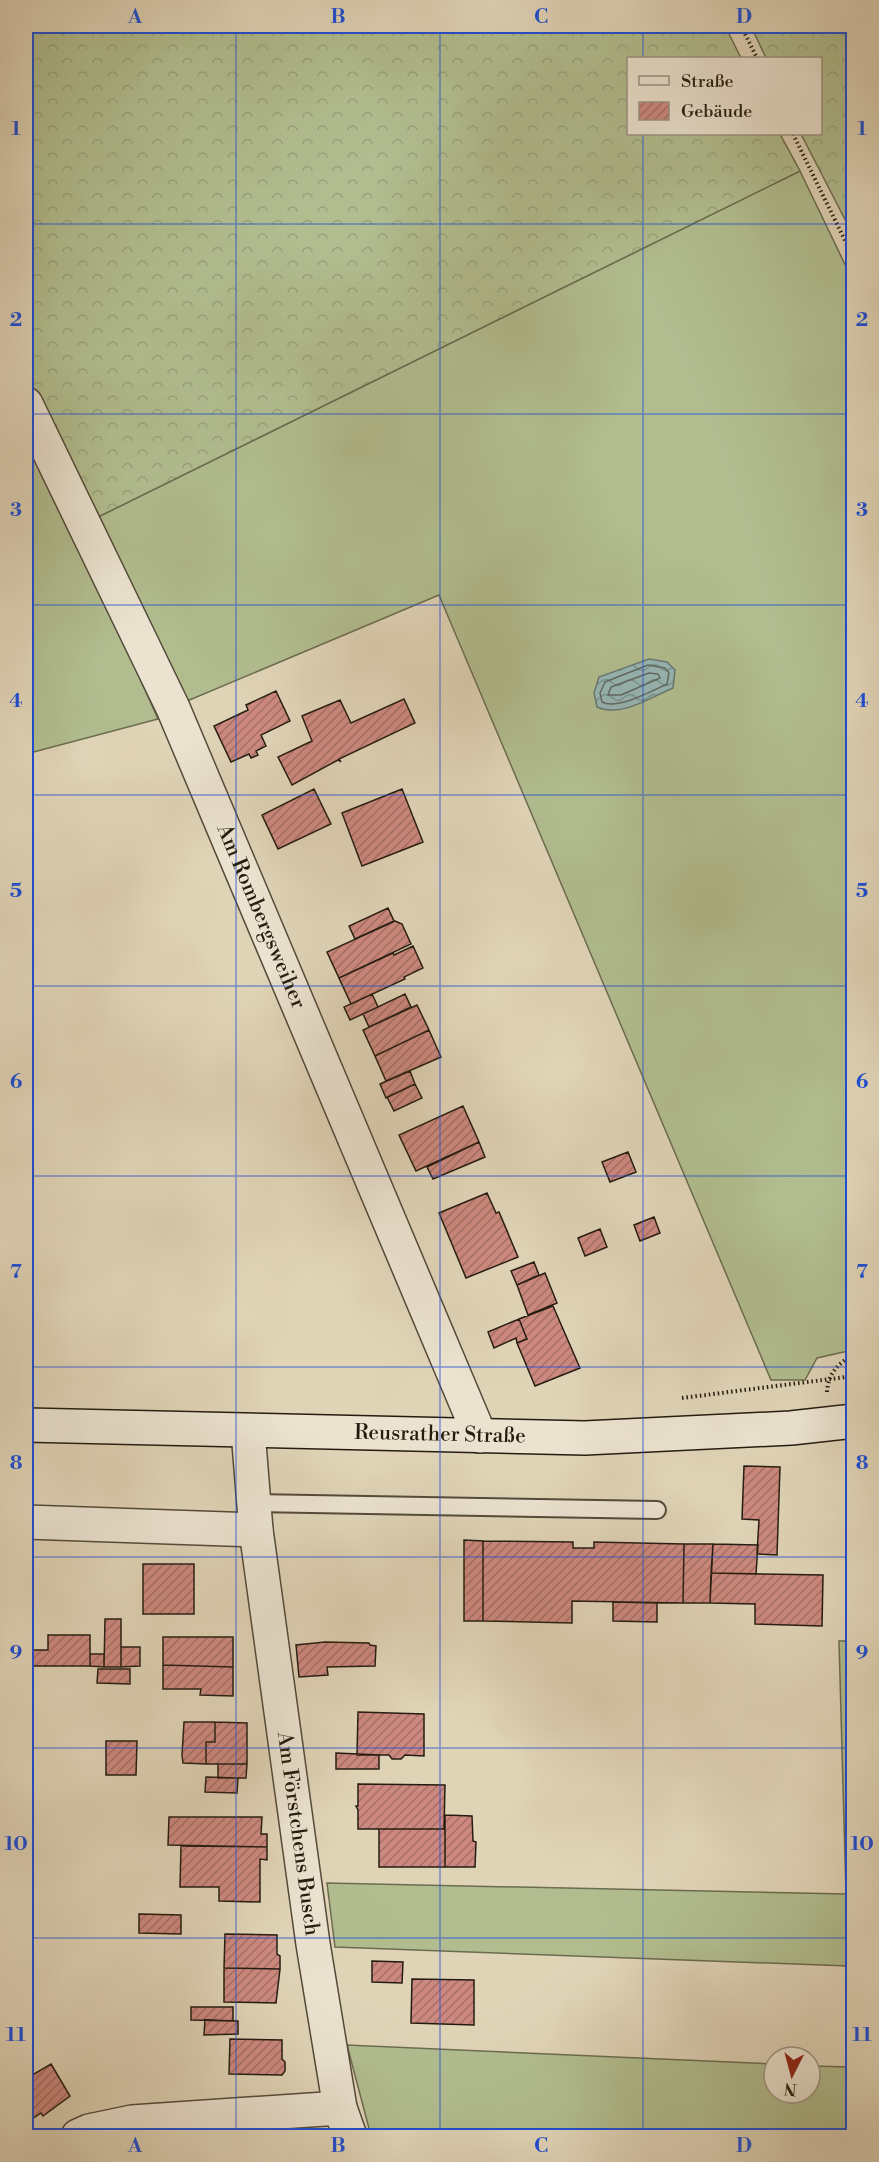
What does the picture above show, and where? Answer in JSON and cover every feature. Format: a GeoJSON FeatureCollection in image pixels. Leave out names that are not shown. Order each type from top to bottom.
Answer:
{"type":"FeatureCollection","features":[{"type":"Feature","properties":{"kind":"street","name":"Am Rombergsweiher"},"geometry":{"type":"LineString","coordinates":[[26,404],[173,708],[480,1436]]}},
{"type":"Feature","properties":{"kind":"street","name":"Reusrather Straße"},"geometry":{"type":"LineString","coordinates":[[26,1425],[585,1438],[791,1428],[854,1421]]}},
{"type":"Feature","properties":{"kind":"street","name":"Am Förstchens Busch"},"geometry":{"type":"LineString","coordinates":[[248,1431],[255,1516],[313,1944],[345,2122]]}},
{"type":"Feature","properties":{"kind":"street"},"geometry":{"type":"LineString","coordinates":[[26,1522],[255,1516]]}},
{"type":"Feature","properties":{"kind":"street"},"geometry":{"type":"LineString","coordinates":[[78,2136],[89,2131],[132,2122],[345,2122]]}},
{"type":"Feature","properties":{"kind":"lane"},"geometry":{"type":"LineString","coordinates":[[255,1516],[657,1510]]}},
{"type":"Feature","properties":{"kind":"path"},"geometry":{"type":"LineString","coordinates":[[741,26],[756,57]]}},
{"type":"Feature","properties":{"kind":"path"},"geometry":{"type":"LineString","coordinates":[[793,135],[854,259]]}},
{"type":"Feature","properties":{"kind":"path"},"geometry":{"type":"LineString","coordinates":[[854,1354],[839,1363],[828,1379],[854,1376]]}},
{"type":"Feature","properties":{"kind":"green space"},"geometry":{"type":"Polygon","coordinates":[[[26,26],[725,26],[740,57],[627,57],[627,135],[781,135],[800,171],[96,518],[26,372],[26,26]]]}},
{"type":"Feature","properties":{"kind":"green space"},"geometry":{"type":"Polygon","coordinates":[[[751,26],[853,26],[853,235],[802,135],[822,135],[822,57],[766,57],[751,26]]]}},
{"type":"Feature","properties":{"kind":"green space"},"geometry":{"type":"Polygon","coordinates":[[[800,171],[853,281],[853,1350],[817,1358],[805,1380],[771,1380],[439,595],[180,704],[96,518],[800,171]]]}},
{"type":"Feature","properties":{"kind":"green space"},"geometry":{"type":"Polygon","coordinates":[[[26,434],[72,526],[158,719],[26,754],[26,434]]]}},
{"type":"Feature","properties":{"kind":"green space"},"geometry":{"type":"Polygon","coordinates":[[[839,1641],[854,1641],[853,2136],[371,2136],[347,2045],[762,2063],[762,2105],[822,2105],[822,2066],[851,2067],[848,1966],[335,1947],[327,1883],[846,1894],[839,1641]]]}},
{"type":"Feature","properties":{"kind":"water"},"geometry":{"type":"Polygon","coordinates":[[[649,659],[667,662],[675,670],[673,688],[626,708],[606,710],[597,707],[594,693],[599,677],[649,659]]]}},
{"type":"Feature","properties":{"kind":"building"},"geometry":{"type":"Polygon","coordinates":[[[276,691],[290,721],[261,735],[266,746],[256,751],[258,755],[251,758],[249,754],[231,762],[214,726],[248,710],[246,705],[276,691]]]}},
{"type":"Feature","properties":{"kind":"building"},"geometry":{"type":"Polygon","coordinates":[[[404,699],[415,723],[339,759],[341,762],[338,760],[292,785],[278,757],[312,741],[302,716],[340,700],[351,723],[404,699]]]}},
{"type":"Feature","properties":{"kind":"building"},"geometry":{"type":"Polygon","coordinates":[[[314,789],[331,824],[278,849],[262,815],[314,789]]]}},
{"type":"Feature","properties":{"kind":"building"},"geometry":{"type":"Polygon","coordinates":[[[402,789],[423,842],[362,866],[342,813],[402,789]]]}},
{"type":"Feature","properties":{"kind":"building"},"geometry":{"type":"Polygon","coordinates":[[[388,908],[394,921],[355,939],[349,926],[388,908]]]}},
{"type":"Feature","properties":{"kind":"building"},"geometry":{"type":"Polygon","coordinates":[[[395,921],[402,924],[411,944],[339,978],[327,952],[395,921]]]}},
{"type":"Feature","properties":{"kind":"building"},"geometry":{"type":"Polygon","coordinates":[[[413,946],[423,968],[351,1004],[339,978],[413,946]]]}},
{"type":"Feature","properties":{"kind":"building"},"geometry":{"type":"Polygon","coordinates":[[[372,994],[378,1007],[350,1020],[344,1007],[372,994]]]}},
{"type":"Feature","properties":{"kind":"building"},"geometry":{"type":"Polygon","coordinates":[[[405,994],[411,1007],[369,1027],[363,1014],[405,994]]]}},
{"type":"Feature","properties":{"kind":"building"},"geometry":{"type":"Polygon","coordinates":[[[417,1005],[429,1030],[375,1056],[363,1030],[417,1005]]]}},
{"type":"Feature","properties":{"kind":"building"},"geometry":{"type":"Polygon","coordinates":[[[429,1030],[441,1057],[386,1081],[375,1056],[429,1030]]]}},
{"type":"Feature","properties":{"kind":"building"},"geometry":{"type":"Polygon","coordinates":[[[410,1071],[415,1084],[386,1098],[380,1084],[410,1071]]]}},
{"type":"Feature","properties":{"kind":"building"},"geometry":{"type":"Polygon","coordinates":[[[415,1084],[422,1098],[394,1111],[387,1097],[415,1084]]]}},
{"type":"Feature","properties":{"kind":"building"},"geometry":{"type":"Polygon","coordinates":[[[463,1106],[479,1142],[416,1171],[399,1135],[463,1106]]]}},
{"type":"Feature","properties":{"kind":"building"},"geometry":{"type":"Polygon","coordinates":[[[479,1142],[485,1157],[433,1179],[427,1167],[479,1142]]]}},
{"type":"Feature","properties":{"kind":"building"},"geometry":{"type":"Polygon","coordinates":[[[628,1152],[636,1172],[610,1182],[602,1162],[628,1152]]]}},
{"type":"Feature","properties":{"kind":"building"},"geometry":{"type":"Polygon","coordinates":[[[487,1193],[496,1213],[499,1212],[518,1257],[466,1278],[439,1213],[487,1193]]]}},
{"type":"Feature","properties":{"kind":"building"},"geometry":{"type":"Polygon","coordinates":[[[654,1217],[660,1233],[640,1241],[634,1225],[654,1217]]]}},
{"type":"Feature","properties":{"kind":"building"},"geometry":{"type":"Polygon","coordinates":[[[600,1229],[607,1247],[585,1256],[578,1238],[600,1229]]]}},
{"type":"Feature","properties":{"kind":"building"},"geometry":{"type":"Polygon","coordinates":[[[534,1262],[539,1275],[517,1285],[511,1271],[534,1262]]]}},
{"type":"Feature","properties":{"kind":"building"},"geometry":{"type":"Polygon","coordinates":[[[545,1273],[557,1303],[528,1315],[517,1285],[545,1273]]]}},
{"type":"Feature","properties":{"kind":"building"},"geometry":{"type":"Polygon","coordinates":[[[553,1306],[580,1368],[535,1386],[517,1343],[527,1339],[519,1319],[553,1306]]]}},
{"type":"Feature","properties":{"kind":"building"},"geometry":{"type":"Polygon","coordinates":[[[519,1319],[527,1339],[517,1343],[516,1338],[494,1348],[488,1332],[519,1319]]]}},
{"type":"Feature","properties":{"kind":"building"},"geometry":{"type":"Polygon","coordinates":[[[744,1466],[780,1467],[777,1555],[757,1554],[759,1520],[742,1519],[744,1466]]]}},
{"type":"Feature","properties":{"kind":"building"},"geometry":{"type":"Polygon","coordinates":[[[464,1540],[483,1541],[483,1621],[464,1621],[464,1540]]]}},
{"type":"Feature","properties":{"kind":"building"},"geometry":{"type":"Polygon","coordinates":[[[483,1541],[573,1542],[573,1548],[594,1548],[594,1542],[684,1544],[683,1603],[572,1601],[572,1623],[483,1621],[483,1541]]]}},
{"type":"Feature","properties":{"kind":"building"},"geometry":{"type":"Polygon","coordinates":[[[684,1544],[713,1544],[710,1603],[683,1603],[684,1544]]]}},
{"type":"Feature","properties":{"kind":"building"},"geometry":{"type":"Polygon","coordinates":[[[713,1544],[758,1545],[756,1574],[711,1573],[713,1544]]]}},
{"type":"Feature","properties":{"kind":"building"},"geometry":{"type":"Polygon","coordinates":[[[143,1564],[194,1564],[194,1614],[143,1614],[143,1564]]]}},
{"type":"Feature","properties":{"kind":"building"},"geometry":{"type":"Polygon","coordinates":[[[711,1573],[823,1575],[822,1626],[755,1624],[755,1604],[710,1603],[711,1573]]]}},
{"type":"Feature","properties":{"kind":"building"},"geometry":{"type":"Polygon","coordinates":[[[613,1602],[657,1603],[657,1622],[613,1621],[613,1602]]]}},
{"type":"Feature","properties":{"kind":"building"},"geometry":{"type":"Polygon","coordinates":[[[105,1619],[121,1619],[121,1667],[104,1667],[105,1619]]]}},
{"type":"Feature","properties":{"kind":"building"},"geometry":{"type":"Polygon","coordinates":[[[48,1635],[90,1635],[90,1666],[26,1666],[26,1650],[48,1650],[48,1635]]]}},
{"type":"Feature","properties":{"kind":"building"},"geometry":{"type":"Polygon","coordinates":[[[163,1637],[233,1637],[233,1667],[163,1665],[163,1637]]]}},
{"type":"Feature","properties":{"kind":"building"},"geometry":{"type":"Polygon","coordinates":[[[325,1642],[369,1643],[376,1646],[375,1666],[327,1667],[328,1675],[299,1677],[296,1645],[325,1642]]]}},
{"type":"Feature","properties":{"kind":"building"},"geometry":{"type":"Polygon","coordinates":[[[121,1647],[140,1647],[140,1666],[121,1667],[121,1647]]]}},
{"type":"Feature","properties":{"kind":"building"},"geometry":{"type":"Polygon","coordinates":[[[90,1654],[104,1654],[104,1667],[90,1666],[90,1654]]]}},
{"type":"Feature","properties":{"kind":"building"},"geometry":{"type":"Polygon","coordinates":[[[163,1665],[233,1667],[233,1696],[200,1695],[201,1689],[163,1689],[163,1665]]]}},
{"type":"Feature","properties":{"kind":"building"},"geometry":{"type":"Polygon","coordinates":[[[98,1669],[130,1669],[130,1684],[97,1683],[98,1669]]]}},
{"type":"Feature","properties":{"kind":"building"},"geometry":{"type":"Polygon","coordinates":[[[358,1712],[424,1714],[424,1756],[405,1755],[401,1759],[392,1759],[389,1755],[357,1755],[358,1712]]]}},
{"type":"Feature","properties":{"kind":"building"},"geometry":{"type":"Polygon","coordinates":[[[184,1722],[215,1722],[215,1742],[206,1742],[206,1764],[183,1763],[184,1722]]]}},
{"type":"Feature","properties":{"kind":"building"},"geometry":{"type":"Polygon","coordinates":[[[215,1722],[247,1723],[247,1764],[206,1764],[206,1742],[215,1742],[215,1722]]]}},
{"type":"Feature","properties":{"kind":"building"},"geometry":{"type":"Polygon","coordinates":[[[106,1741],[137,1741],[136,1775],[106,1775],[106,1741]]]}},
{"type":"Feature","properties":{"kind":"building"},"geometry":{"type":"Polygon","coordinates":[[[336,1753],[379,1755],[379,1769],[336,1769],[336,1753]]]}},
{"type":"Feature","properties":{"kind":"building"},"geometry":{"type":"Polygon","coordinates":[[[218,1764],[247,1764],[246,1778],[218,1778],[218,1764]]]}},
{"type":"Feature","properties":{"kind":"building"},"geometry":{"type":"Polygon","coordinates":[[[206,1777],[238,1778],[237,1793],[205,1792],[206,1777]]]}},
{"type":"Feature","properties":{"kind":"building"},"geometry":{"type":"Polygon","coordinates":[[[358,1784],[445,1785],[444,1829],[358,1829],[356,1806],[358,1806],[358,1784]]]}},
{"type":"Feature","properties":{"kind":"building"},"geometry":{"type":"Polygon","coordinates":[[[445,1815],[472,1816],[473,1841],[476,1842],[475,1867],[445,1867],[445,1815]]]}},
{"type":"Feature","properties":{"kind":"building"},"geometry":{"type":"Polygon","coordinates":[[[169,1817],[262,1817],[261,1834],[267,1834],[267,1847],[168,1845],[169,1817]]]}},
{"type":"Feature","properties":{"kind":"building"},"geometry":{"type":"Polygon","coordinates":[[[379,1829],[445,1829],[445,1867],[379,1867],[379,1829]]]}},
{"type":"Feature","properties":{"kind":"building"},"geometry":{"type":"Polygon","coordinates":[[[181,1846],[267,1847],[267,1860],[260,1859],[260,1902],[219,1901],[219,1887],[180,1887],[181,1846]]]}},
{"type":"Feature","properties":{"kind":"building"},"geometry":{"type":"Polygon","coordinates":[[[139,1914],[181,1915],[181,1934],[139,1933],[139,1914]]]}},
{"type":"Feature","properties":{"kind":"building"},"geometry":{"type":"Polygon","coordinates":[[[225,1934],[277,1935],[280,1969],[224,1968],[225,1934]]]}},
{"type":"Feature","properties":{"kind":"building"},"geometry":{"type":"Polygon","coordinates":[[[372,1961],[403,1962],[402,1983],[372,1982],[372,1961]]]}},
{"type":"Feature","properties":{"kind":"building"},"geometry":{"type":"Polygon","coordinates":[[[224,1968],[280,1969],[276,2003],[224,2002],[224,1968]]]}},
{"type":"Feature","properties":{"kind":"building"},"geometry":{"type":"Polygon","coordinates":[[[412,1979],[474,1980],[474,2025],[411,2023],[412,1979]]]}},
{"type":"Feature","properties":{"kind":"building"},"geometry":{"type":"Polygon","coordinates":[[[191,2007],[233,2007],[233,2021],[191,2020],[191,2007]]]}},
{"type":"Feature","properties":{"kind":"building"},"geometry":{"type":"Polygon","coordinates":[[[205,2020],[238,2021],[238,2034],[204,2035],[205,2020]]]}},
{"type":"Feature","properties":{"kind":"building"},"geometry":{"type":"Polygon","coordinates":[[[230,2039],[282,2040],[282,2059],[285,2062],[285,2071],[282,2075],[229,2074],[230,2039]]]}},
{"type":"Feature","properties":{"kind":"building"},"geometry":{"type":"Polygon","coordinates":[[[51,2064],[70,2096],[43,2116],[41,2113],[26,2123],[26,2077],[51,2064]]]}}]}
